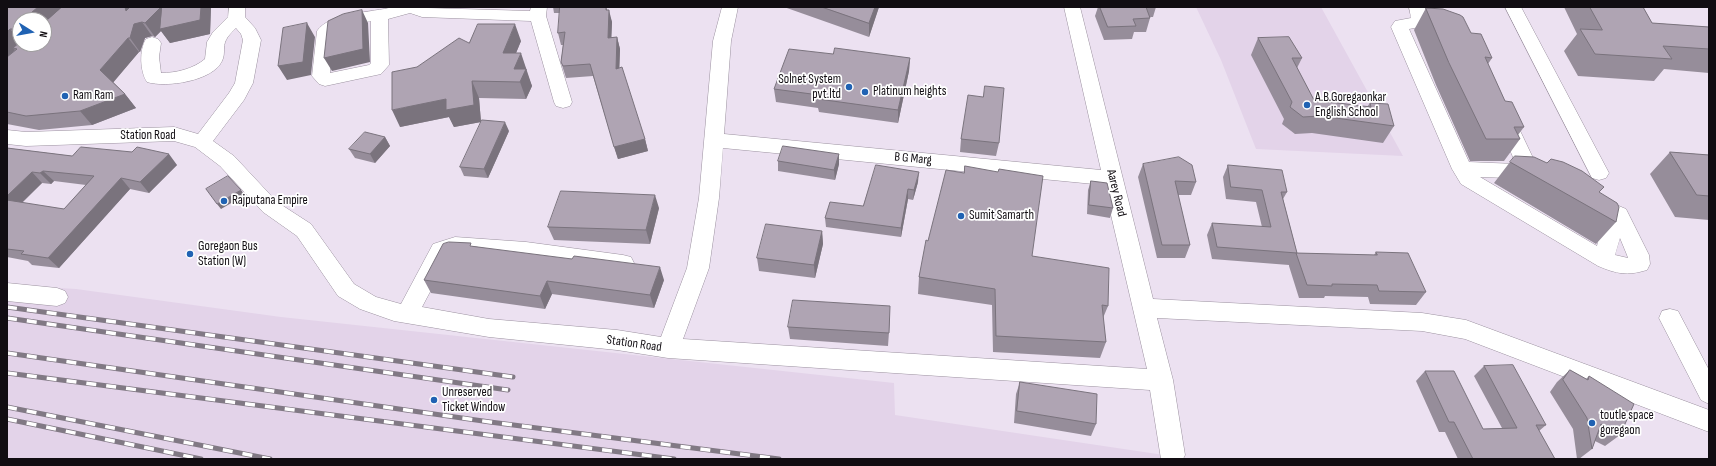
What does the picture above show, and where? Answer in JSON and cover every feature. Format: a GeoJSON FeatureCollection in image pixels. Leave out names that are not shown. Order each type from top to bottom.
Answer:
{"type":"FeatureCollection","features":[{"type":"Feature","properties":{"kind":"street"},"geometry":{"type":"LineString","coordinates":[[379,16],[412,7],[422,12],[538,11],[563,102]]}},
{"type":"Feature","properties":{"kind":"street","name":"Station Road"},"geometry":{"type":"LineString","coordinates":[[7,137],[26,139],[174,134],[202,142],[227,161],[270,206],[304,230],[346,290],[368,303],[394,312],[489,328],[618,340],[668,348],[698,268],[709,198],[722,41],[730,7]]}},
{"type":"Feature","properties":{"kind":"street","name":"Aarey Road"},"geometry":{"type":"LineString","coordinates":[[1072,7],[1161,380],[1172,455]]}},
{"type":"Feature","properties":{"kind":"street"},"geometry":{"type":"LineString","coordinates":[[1513,7],[1599,173]]}},
{"type":"Feature","properties":{"kind":"street"},"geometry":{"type":"LineString","coordinates":[[152,43],[150,57],[153,78],[158,80],[169,79],[207,68],[214,61],[216,42],[236,12],[250,32],[252,40],[244,83],[237,96],[202,142]]}},
{"type":"Feature","properties":{"kind":"street"},"geometry":{"type":"LineString","coordinates":[[1423,18],[1401,25],[1400,27],[1462,169],[1468,179],[1595,255],[1618,265],[1633,266],[1639,264],[1638,255],[1619,214]]}},
{"type":"Feature","properties":{"kind":"street"},"geometry":{"type":"LineString","coordinates":[[1498,103],[1526,165],[1538,172],[1557,179]]}},
{"type":"Feature","properties":{"kind":"street","name":"B G Marg"},"geometry":{"type":"LineString","coordinates":[[714,140],[1112,178]]}},
{"type":"Feature","properties":{"kind":"street"},"geometry":{"type":"LineString","coordinates":[[1462,169],[1538,172]]}},
{"type":"Feature","properties":{"kind":"street"},"geometry":{"type":"LineString","coordinates":[[1582,194],[1589,197],[1610,225],[1611,235],[1604,256],[1595,255]]}},
{"type":"Feature","properties":{"kind":"street"},"geometry":{"type":"LineString","coordinates":[[407,314],[441,250],[455,245],[526,250],[639,265]]}},
{"type":"Feature","properties":{"kind":"street"},"geometry":{"type":"LineString","coordinates":[[7,292],[57,298]]}},
{"type":"Feature","properties":{"kind":"street"},"geometry":{"type":"LineString","coordinates":[[1144,308],[1422,322],[1466,330],[1709,421]]}},
{"type":"Feature","properties":{"kind":"street"},"geometry":{"type":"LineString","coordinates":[[1670,318],[1709,394]]}},
{"type":"Feature","properties":{"kind":"street"},"geometry":{"type":"LineString","coordinates":[[668,348],[1161,380]]}},
{"type":"Feature","properties":{"kind":"shaded area","name":"A.B.Goregaonkar English School"},"geometry":{"type":"Polygon","coordinates":[[[1196,7],[1321,7],[1403,156],[1256,149],[1221,60],[1196,7]]]}},
{"type":"Feature","properties":{"kind":"shaded area"},"geometry":{"type":"Polygon","coordinates":[[[7,285],[76,289],[281,317],[894,383],[895,415],[1191,459],[7,459],[7,285]]]}},
{"type":"Feature","properties":{"kind":"building"},"geometry":{"type":"Polygon","coordinates":[[[7,7],[38,7],[32,12],[12,12],[12,29],[7,32],[7,7]]]}},
{"type":"Feature","properties":{"kind":"building"},"geometry":{"type":"Polygon","coordinates":[[[62,7],[125,7],[126,11],[130,7],[161,7],[145,23],[142,22],[134,24],[130,38],[128,38],[100,70],[125,94],[80,111],[26,116],[7,112],[7,57],[13,52],[52,52],[52,16],[62,7]]]}},
{"type":"Feature","properties":{"kind":"building"},"geometry":{"type":"Polygon","coordinates":[[[162,7],[201,7],[200,20],[160,29],[162,7]]]}},
{"type":"Feature","properties":{"kind":"building"},"geometry":{"type":"Polygon","coordinates":[[[560,7],[606,7],[606,10],[609,10],[608,38],[617,37],[616,69],[622,67],[645,139],[614,147],[590,64],[563,66],[561,62],[565,32],[558,33],[560,7]]]}},
{"type":"Feature","properties":{"kind":"building"},"geometry":{"type":"Polygon","coordinates":[[[822,7],[875,7],[869,23],[822,7]]]}},
{"type":"Feature","properties":{"kind":"building"},"geometry":{"type":"Polygon","coordinates":[[[1100,7],[1146,7],[1150,18],[1133,19],[1136,26],[1108,27],[1100,7]]]}},
{"type":"Feature","properties":{"kind":"building"},"geometry":{"type":"Polygon","coordinates":[[[1590,7],[1643,7],[1652,23],[1709,27],[1709,49],[1663,46],[1672,59],[1595,54],[1580,29],[1602,30],[1590,7]]]}},
{"type":"Feature","properties":{"kind":"building"},"geometry":{"type":"Polygon","coordinates":[[[1426,8],[1443,9],[1460,15],[1463,17],[1471,33],[1481,34],[1492,58],[1485,57],[1505,101],[1512,102],[1524,127],[1514,127],[1520,139],[1486,139],[1449,63],[1426,8]]]}},
{"type":"Feature","properties":{"kind":"building"},"geometry":{"type":"Polygon","coordinates":[[[362,10],[363,49],[324,58],[328,21],[343,14],[362,10]]]}},
{"type":"Feature","properties":{"kind":"building"},"geometry":{"type":"Polygon","coordinates":[[[307,23],[303,62],[278,66],[283,28],[307,23]]]}},
{"type":"Feature","properties":{"kind":"building"},"geometry":{"type":"Polygon","coordinates":[[[478,24],[515,24],[503,53],[521,53],[514,69],[526,69],[520,82],[472,81],[474,105],[446,110],[446,99],[392,110],[392,72],[417,67],[459,38],[469,43],[478,24]]]}},
{"type":"Feature","properties":{"kind":"building"},"geometry":{"type":"Polygon","coordinates":[[[1289,37],[1302,58],[1292,58],[1314,100],[1371,107],[1370,103],[1388,104],[1394,126],[1321,116],[1303,117],[1290,107],[1292,102],[1258,38],[1289,37]]]}},
{"type":"Feature","properties":{"kind":"building"},"geometry":{"type":"Polygon","coordinates":[[[835,48],[910,58],[898,110],[818,99],[819,95],[774,89],[789,49],[833,54],[835,48]]]}},
{"type":"Feature","properties":{"kind":"building"},"geometry":{"type":"Polygon","coordinates":[[[985,86],[1004,88],[999,143],[961,139],[968,95],[983,97],[985,86]]]}},
{"type":"Feature","properties":{"kind":"building"},"geometry":{"type":"Polygon","coordinates":[[[482,120],[505,122],[484,169],[460,167],[482,120]]]}},
{"type":"Feature","properties":{"kind":"building"},"geometry":{"type":"Polygon","coordinates":[[[365,132],[385,137],[370,154],[349,149],[365,132]]]}},
{"type":"Feature","properties":{"kind":"building"},"geometry":{"type":"Polygon","coordinates":[[[783,146],[839,154],[834,170],[778,161],[783,146]]]}},
{"type":"Feature","properties":{"kind":"building"},"geometry":{"type":"Polygon","coordinates":[[[81,147],[132,152],[137,147],[169,154],[140,182],[121,178],[48,258],[21,254],[24,251],[7,249],[7,200],[64,209],[94,176],[43,171],[40,173],[32,172],[7,196],[7,148],[72,156],[81,147]]]}},
{"type":"Feature","properties":{"kind":"building"},"geometry":{"type":"Polygon","coordinates":[[[1670,152],[1709,155],[1709,196],[1697,195],[1670,152]]]}},
{"type":"Feature","properties":{"kind":"building"},"geometry":{"type":"Polygon","coordinates":[[[1515,156],[1534,157],[1547,163],[1551,159],[1563,162],[1582,171],[1604,187],[1599,192],[1617,203],[1619,207],[1616,222],[1510,162],[1515,156]]]}},
{"type":"Feature","properties":{"kind":"building"},"geometry":{"type":"Polygon","coordinates":[[[1179,157],[1192,165],[1196,182],[1175,181],[1190,245],[1162,245],[1143,164],[1179,157]]]}},
{"type":"Feature","properties":{"kind":"building"},"geometry":{"type":"Polygon","coordinates":[[[876,165],[919,172],[914,190],[908,189],[901,228],[825,218],[830,202],[863,206],[876,165]]]}},
{"type":"Feature","properties":{"kind":"building"},"geometry":{"type":"Polygon","coordinates":[[[1228,165],[1282,170],[1287,192],[1281,192],[1297,253],[1217,247],[1212,223],[1271,227],[1262,190],[1231,187],[1228,165]]]}},
{"type":"Feature","properties":{"kind":"building"},"geometry":{"type":"Polygon","coordinates":[[[965,166],[998,172],[999,169],[1043,176],[1032,256],[1109,268],[1108,306],[1102,305],[1106,342],[996,336],[995,289],[919,277],[926,240],[928,241],[946,170],[964,173],[965,166]]]}},
{"type":"Feature","properties":{"kind":"building","name":"Rajputana Empire"},"geometry":{"type":"Polygon","coordinates":[[[228,176],[241,190],[217,204],[206,189],[228,176]]]}},
{"type":"Feature","properties":{"kind":"building"},"geometry":{"type":"Polygon","coordinates":[[[1091,181],[1107,183],[1113,208],[1089,205],[1091,181]]]}},
{"type":"Feature","properties":{"kind":"building"},"geometry":{"type":"Polygon","coordinates":[[[561,191],[655,195],[646,230],[548,227],[561,191]]]}},
{"type":"Feature","properties":{"kind":"building"},"geometry":{"type":"Polygon","coordinates":[[[766,224],[822,231],[814,265],[757,258],[766,224]]]}},
{"type":"Feature","properties":{"kind":"building"},"geometry":{"type":"Polygon","coordinates":[[[449,242],[471,243],[470,246],[572,259],[574,256],[660,267],[650,295],[547,281],[540,296],[424,280],[443,244],[449,242]]]}},
{"type":"Feature","properties":{"kind":"building"},"geometry":{"type":"Polygon","coordinates":[[[1376,252],[1408,253],[1426,292],[1379,291],[1377,285],[1307,285],[1296,253],[1377,255],[1376,252]]]}},
{"type":"Feature","properties":{"kind":"building"},"geometry":{"type":"Polygon","coordinates":[[[793,300],[890,306],[889,333],[788,327],[793,300]]]}},
{"type":"Feature","properties":{"kind":"building"},"geometry":{"type":"Polygon","coordinates":[[[1513,365],[1546,425],[1536,425],[1555,459],[1473,459],[1454,422],[1449,422],[1425,371],[1454,371],[1483,429],[1517,428],[1484,366],[1513,365]]]}},
{"type":"Feature","properties":{"kind":"building"},"geometry":{"type":"Polygon","coordinates":[[[1570,370],[1588,380],[1589,376],[1634,404],[1620,435],[1601,424],[1592,449],[1587,418],[1563,380],[1570,370]]]}},
{"type":"Feature","properties":{"kind":"building"},"geometry":{"type":"Polygon","coordinates":[[[1020,382],[1097,394],[1096,424],[1017,411],[1020,382]]]}},
{"type":"Feature","properties":{"kind":"railway"},"geometry":{"type":"LineString","coordinates":[[7,307],[513,377]]}},
{"type":"Feature","properties":{"kind":"railway"},"geometry":{"type":"LineString","coordinates":[[7,318],[508,390]]}},
{"type":"Feature","properties":{"kind":"railway"},"geometry":{"type":"LineString","coordinates":[[7,353],[490,422],[779,459]]}},
{"type":"Feature","properties":{"kind":"railway"},"geometry":{"type":"LineString","coordinates":[[7,373],[674,459]]}},
{"type":"Feature","properties":{"kind":"railway"},"geometry":{"type":"LineString","coordinates":[[7,407],[270,459]]}},
{"type":"Feature","properties":{"kind":"railway"},"geometry":{"type":"LineString","coordinates":[[7,419],[201,459]]}},
{"type":"Feature","properties":{"kind":"place","name":"Solnet System pvt.ltd"},"geometry":{"type":"Point","coordinates":[849,87]}},
{"type":"Feature","properties":{"kind":"place","name":"Platinum heights"},"geometry":{"type":"Point","coordinates":[865,92]}},
{"type":"Feature","properties":{"kind":"place","name":"Ram Ram"},"geometry":{"type":"Point","coordinates":[65,96]}},
{"type":"Feature","properties":{"kind":"place","name":"A.B.Goregaonkar English School"},"geometry":{"type":"Point","coordinates":[1307,105]}},
{"type":"Feature","properties":{"kind":"place","name":"Rajputana Empire"},"geometry":{"type":"Point","coordinates":[224,201]}},
{"type":"Feature","properties":{"kind":"place","name":"Sumit Samarth"},"geometry":{"type":"Point","coordinates":[961,216]}},
{"type":"Feature","properties":{"kind":"place","name":"Goregaon Bus Station (W)"},"geometry":{"type":"Point","coordinates":[190,254]}},
{"type":"Feature","properties":{"kind":"place","name":"Unreserved Ticket Window"},"geometry":{"type":"Point","coordinates":[434,400]}},
{"type":"Feature","properties":{"kind":"place","name":"toutle space goregaon"},"geometry":{"type":"Point","coordinates":[1592,423]}}]}
